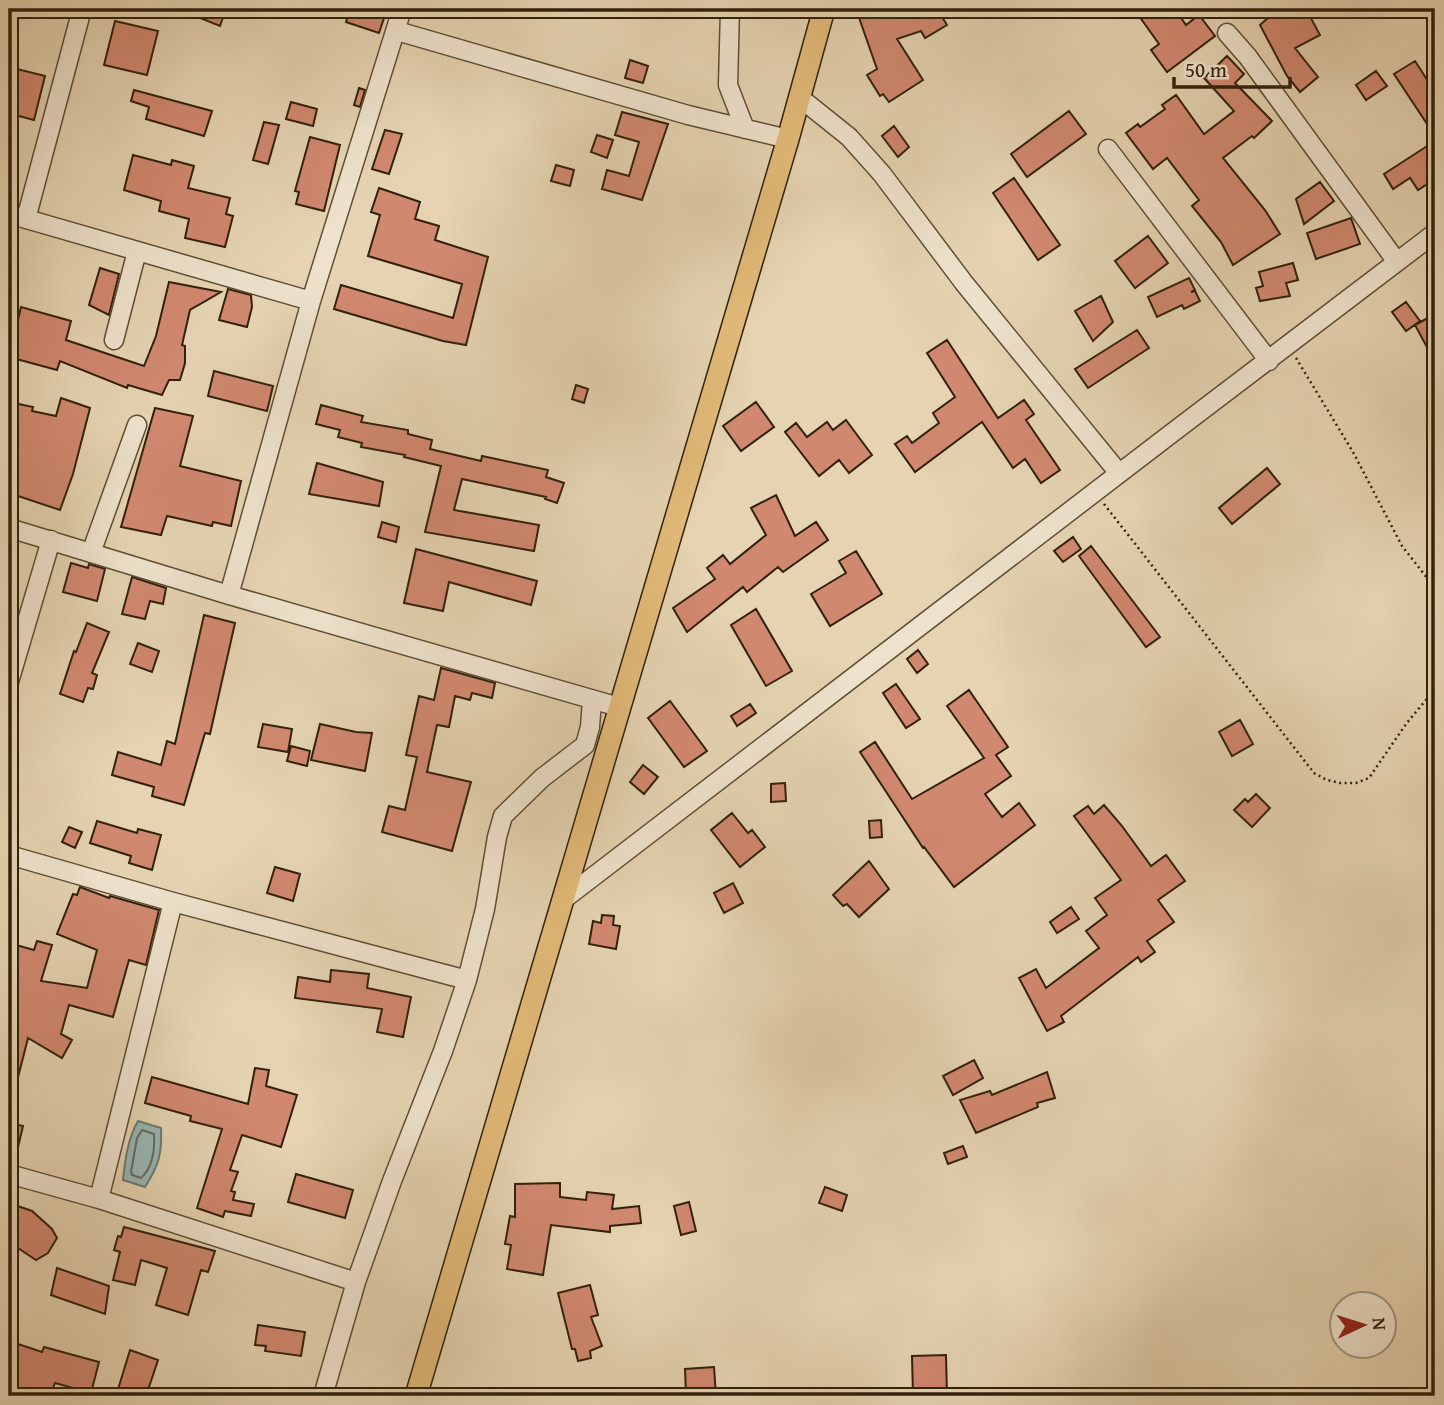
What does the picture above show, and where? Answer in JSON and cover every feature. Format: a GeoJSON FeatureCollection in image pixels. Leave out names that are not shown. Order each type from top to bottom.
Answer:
{"type":"FeatureCollection","features":[{"type":"Feature","properties":{"kind":"main road"},"geometry":{"type":"LineString","coordinates":[[416,1396],[788,139],[824,9]]}},
{"type":"Feature","properties":{"kind":"street"},"geometry":{"type":"LineString","coordinates":[[82,9],[17,217],[311,301]]}},
{"type":"Feature","properties":{"kind":"street"},"geometry":{"type":"LineString","coordinates":[[229,595],[311,301],[402,9]]}},
{"type":"Feature","properties":{"kind":"street"},"geometry":{"type":"LineString","coordinates":[[730,9],[728,85],[746,129]]}},
{"type":"Feature","properties":{"kind":"street"},"geometry":{"type":"LineString","coordinates":[[397,31],[688,115],[788,139]]}},
{"type":"Feature","properties":{"kind":"street"},"geometry":{"type":"LineString","coordinates":[[1227,33],[1248,57],[1396,262]]}},
{"type":"Feature","properties":{"kind":"street"},"geometry":{"type":"LineString","coordinates":[[799,97],[849,137],[882,174],[964,283],[1118,472]]}},
{"type":"Feature","properties":{"kind":"street"},"geometry":{"type":"LineString","coordinates":[[1108,149],[1269,361]]}},
{"type":"Feature","properties":{"kind":"street"},"geometry":{"type":"LineString","coordinates":[[564,898],[1118,472],[1269,361],[1396,262],[1433,240]]}},
{"type":"Feature","properties":{"kind":"street"},"geometry":{"type":"LineString","coordinates":[[114,340],[136,251]]}},
{"type":"Feature","properties":{"kind":"street"},"geometry":{"type":"LineString","coordinates":[[91,553],[137,425]]}},
{"type":"Feature","properties":{"kind":"street"},"geometry":{"type":"LineString","coordinates":[[9,528],[229,595],[619,707]]}},
{"type":"Feature","properties":{"kind":"street"},"geometry":{"type":"LineString","coordinates":[[9,682],[51,540]]}},
{"type":"Feature","properties":{"kind":"street"},"geometry":{"type":"LineString","coordinates":[[323,1396],[356,1282],[467,980],[485,909],[503,816],[542,778],[585,745],[590,727],[592,699]]}},
{"type":"Feature","properties":{"kind":"street"},"geometry":{"type":"LineString","coordinates":[[9,855],[173,902],[467,980]]}},
{"type":"Feature","properties":{"kind":"street"},"geometry":{"type":"LineString","coordinates":[[99,1199],[173,902]]}},
{"type":"Feature","properties":{"kind":"street"},"geometry":{"type":"LineString","coordinates":[[9,1174],[99,1199],[356,1282]]}},
{"type":"Feature","properties":{"kind":"path"},"geometry":{"type":"LineString","coordinates":[[1288,346],[1353,452],[1402,546],[1435,588]]}},
{"type":"Feature","properties":{"kind":"path"},"geometry":{"type":"LineString","coordinates":[[1094,491],[1314,773],[1327,780],[1356,783],[1369,778],[1406,724],[1435,689]]}},
{"type":"Feature","properties":{"kind":"water"},"geometry":{"type":"Polygon","coordinates":[[[138,1121],[161,1128],[159,1159],[145,1187],[123,1180],[129,1142],[138,1121]]]}},
{"type":"Feature","properties":{"kind":"building"},"geometry":{"type":"Polygon","coordinates":[[[178,9],[226,9],[220,26],[178,9]]]}},
{"type":"Feature","properties":{"kind":"building"},"geometry":{"type":"Polygon","coordinates":[[[350,9],[387,9],[379,33],[346,22],[350,9]]]}},
{"type":"Feature","properties":{"kind":"building"},"geometry":{"type":"Polygon","coordinates":[[[856,9],[927,9],[929,18],[939,12],[947,25],[925,38],[921,31],[897,39],[923,80],[889,102],[883,94],[880,96],[867,75],[877,69],[856,9]]]}},
{"type":"Feature","properties":{"kind":"building"},"geometry":{"type":"Polygon","coordinates":[[[1134,9],[1175,9],[1186,25],[1199,15],[1215,36],[1167,72],[1151,50],[1159,44],[1134,9]]]}},
{"type":"Feature","properties":{"kind":"building"},"geometry":{"type":"Polygon","coordinates":[[[1278,9],[1306,9],[1320,35],[1295,48],[1318,77],[1300,92],[1287,76],[1260,25],[1278,9]]]}},
{"type":"Feature","properties":{"kind":"building"},"geometry":{"type":"Polygon","coordinates":[[[115,21],[158,31],[147,75],[104,65],[115,21]]]}},
{"type":"Feature","properties":{"kind":"building"},"geometry":{"type":"Polygon","coordinates":[[[1227,56],[1244,74],[1235,83],[1272,121],[1254,138],[1252,136],[1223,158],[1265,210],[1280,234],[1233,265],[1221,242],[1192,206],[1199,200],[1167,158],[1153,169],[1126,133],[1138,124],[1140,127],[1165,109],[1162,105],[1176,95],[1204,134],[1234,111],[1204,78],[1227,56]]]}},
{"type":"Feature","properties":{"kind":"building"},"geometry":{"type":"Polygon","coordinates":[[[630,60],[648,66],[643,83],[625,78],[630,60]]]}},
{"type":"Feature","properties":{"kind":"building"},"geometry":{"type":"Polygon","coordinates":[[[1415,61],[1435,92],[1435,136],[1394,74],[1415,61]]]}},
{"type":"Feature","properties":{"kind":"building"},"geometry":{"type":"Polygon","coordinates":[[[9,67],[45,76],[34,120],[11,114],[14,103],[9,101],[9,67]]]}},
{"type":"Feature","properties":{"kind":"building"},"geometry":{"type":"Polygon","coordinates":[[[1376,71],[1387,86],[1366,100],[1356,85],[1376,71]]]}},
{"type":"Feature","properties":{"kind":"building"},"geometry":{"type":"Polygon","coordinates":[[[359,88],[365,90],[360,107],[354,105],[359,88]]]}},
{"type":"Feature","properties":{"kind":"building"},"geometry":{"type":"Polygon","coordinates":[[[134,90],[212,111],[204,136],[146,119],[149,107],[131,101],[134,90]]]}},
{"type":"Feature","properties":{"kind":"building"},"geometry":{"type":"Polygon","coordinates":[[[291,102],[317,109],[313,126],[286,119],[291,102]]]}},
{"type":"Feature","properties":{"kind":"building"},"geometry":{"type":"Polygon","coordinates":[[[1069,111],[1086,134],[1027,177],[1011,154],[1069,111]]]}},
{"type":"Feature","properties":{"kind":"building"},"geometry":{"type":"Polygon","coordinates":[[[622,112],[668,124],[642,200],[602,189],[607,170],[629,176],[639,142],[615,135],[622,112]]]}},
{"type":"Feature","properties":{"kind":"building"},"geometry":{"type":"Polygon","coordinates":[[[264,122],[279,125],[268,164],[253,160],[264,122]]]}},
{"type":"Feature","properties":{"kind":"building"},"geometry":{"type":"Polygon","coordinates":[[[894,126],[909,147],[898,157],[882,136],[894,126]]]}},
{"type":"Feature","properties":{"kind":"building"},"geometry":{"type":"Polygon","coordinates":[[[385,130],[402,134],[389,174],[372,169],[385,130]]]}},
{"type":"Feature","properties":{"kind":"building"},"geometry":{"type":"Polygon","coordinates":[[[597,135],[613,140],[607,158],[591,152],[597,135]]]}},
{"type":"Feature","properties":{"kind":"building"},"geometry":{"type":"Polygon","coordinates":[[[310,137],[340,145],[324,211],[296,204],[299,192],[295,191],[310,137]]]}},
{"type":"Feature","properties":{"kind":"building"},"geometry":{"type":"Polygon","coordinates":[[[1435,141],[1435,179],[1418,190],[1410,178],[1393,189],[1384,174],[1435,141]]]}},
{"type":"Feature","properties":{"kind":"building"},"geometry":{"type":"Polygon","coordinates":[[[133,155],[171,165],[172,160],[194,166],[188,188],[230,198],[226,214],[233,216],[225,247],[185,238],[189,219],[159,211],[161,201],[124,190],[133,155]]]}},
{"type":"Feature","properties":{"kind":"building"},"geometry":{"type":"Polygon","coordinates":[[[556,165],[574,170],[570,186],[551,181],[556,165]]]}},
{"type":"Feature","properties":{"kind":"building"},"geometry":{"type":"Polygon","coordinates":[[[1014,178],[1060,245],[1038,260],[993,193],[1014,178]]]}},
{"type":"Feature","properties":{"kind":"building"},"geometry":{"type":"Polygon","coordinates":[[[1320,182],[1334,201],[1304,224],[1296,199],[1320,182]]]}},
{"type":"Feature","properties":{"kind":"building"},"geometry":{"type":"Polygon","coordinates":[[[379,188],[420,202],[415,219],[439,226],[435,240],[488,257],[466,345],[443,341],[334,309],[341,285],[453,318],[462,284],[368,256],[380,215],[371,212],[379,188]]]}},
{"type":"Feature","properties":{"kind":"building"},"geometry":{"type":"Polygon","coordinates":[[[1351,218],[1360,244],[1316,259],[1307,233],[1351,218]]]}},
{"type":"Feature","properties":{"kind":"building"},"geometry":{"type":"Polygon","coordinates":[[[1148,236],[1168,263],[1135,288],[1115,261],[1148,236]]]}},
{"type":"Feature","properties":{"kind":"building"},"geometry":{"type":"Polygon","coordinates":[[[1293,263],[1298,280],[1286,283],[1290,296],[1260,301],[1256,288],[1263,286],[1259,272],[1293,263]]]}},
{"type":"Feature","properties":{"kind":"building"},"geometry":{"type":"Polygon","coordinates":[[[100,268],[119,274],[109,315],[89,305],[100,268]]]}},
{"type":"Feature","properties":{"kind":"building"},"geometry":{"type":"Polygon","coordinates":[[[1189,278],[1195,290],[1191,292],[1195,291],[1200,301],[1184,309],[1182,305],[1157,317],[1148,297],[1189,278]]]}},
{"type":"Feature","properties":{"kind":"building"},"geometry":{"type":"Polygon","coordinates":[[[169,282],[221,292],[190,310],[182,345],[185,346],[185,363],[180,380],[169,380],[162,395],[128,385],[127,388],[60,361],[57,370],[9,357],[21,307],[71,321],[66,340],[144,366],[156,336],[169,282]]]}},
{"type":"Feature","properties":{"kind":"building"},"geometry":{"type":"Polygon","coordinates":[[[228,289],[251,295],[252,307],[247,327],[219,320],[228,289]]]}},
{"type":"Feature","properties":{"kind":"building"},"geometry":{"type":"Polygon","coordinates":[[[1101,296],[1113,322],[1093,341],[1075,311],[1101,296]]]}},
{"type":"Feature","properties":{"kind":"building"},"geometry":{"type":"Polygon","coordinates":[[[1406,302],[1420,321],[1406,331],[1392,312],[1406,302]]]}},
{"type":"Feature","properties":{"kind":"building"},"geometry":{"type":"Polygon","coordinates":[[[1435,314],[1435,362],[1415,325],[1435,314]]]}},
{"type":"Feature","properties":{"kind":"building"},"geometry":{"type":"Polygon","coordinates":[[[1137,330],[1149,348],[1088,388],[1075,369],[1137,330]]]}},
{"type":"Feature","properties":{"kind":"building"},"geometry":{"type":"Polygon","coordinates":[[[947,340],[998,418],[1024,400],[1034,414],[1026,420],[1060,470],[1041,483],[1025,459],[1013,468],[982,422],[915,472],[895,444],[907,436],[912,443],[939,423],[933,413],[955,397],[927,353],[947,340]]]}},
{"type":"Feature","properties":{"kind":"building"},"geometry":{"type":"Polygon","coordinates":[[[214,371],[273,386],[267,411],[208,396],[214,371]]]}},
{"type":"Feature","properties":{"kind":"building"},"geometry":{"type":"Polygon","coordinates":[[[576,385],[588,389],[584,403],[572,399],[576,385]]]}},
{"type":"Feature","properties":{"kind":"building"},"geometry":{"type":"Polygon","coordinates":[[[61,398],[90,408],[73,474],[60,510],[9,493],[9,402],[56,416],[61,398]]]}},
{"type":"Feature","properties":{"kind":"building"},"geometry":{"type":"Polygon","coordinates":[[[756,402],[774,427],[741,451],[723,426],[756,402]]]}},
{"type":"Feature","properties":{"kind":"building"},"geometry":{"type":"Polygon","coordinates":[[[321,405],[363,416],[361,422],[408,430],[408,434],[432,440],[430,449],[481,461],[482,456],[548,470],[546,477],[564,483],[557,503],[545,499],[546,497],[462,479],[454,510],[539,525],[534,551],[425,532],[441,466],[404,457],[405,455],[361,447],[362,443],[338,437],[340,430],[316,424],[321,405]]]}},
{"type":"Feature","properties":{"kind":"building"},"geometry":{"type":"Polygon","coordinates":[[[155,408],[193,416],[180,466],[241,481],[231,526],[213,522],[212,526],[167,516],[161,535],[121,527],[155,408]]]}},
{"type":"Feature","properties":{"kind":"building"},"geometry":{"type":"Polygon","coordinates":[[[846,420],[872,455],[849,473],[839,460],[819,476],[785,432],[796,423],[807,437],[827,422],[833,430],[846,420]]]}},
{"type":"Feature","properties":{"kind":"building"},"geometry":{"type":"Polygon","coordinates":[[[317,463],[383,482],[379,506],[309,494],[317,463]]]}},
{"type":"Feature","properties":{"kind":"building"},"geometry":{"type":"Polygon","coordinates":[[[1267,468],[1280,484],[1232,524],[1219,508],[1267,468]]]}},
{"type":"Feature","properties":{"kind":"building"},"geometry":{"type":"Polygon","coordinates":[[[776,495],[795,536],[816,522],[828,540],[783,572],[778,567],[747,592],[743,587],[687,632],[673,608],[715,579],[707,568],[723,555],[730,564],[766,535],[751,508],[776,495]]]}},
{"type":"Feature","properties":{"kind":"building"},"geometry":{"type":"Polygon","coordinates":[[[382,522],[399,527],[396,542],[378,537],[382,522]]]}},
{"type":"Feature","properties":{"kind":"building"},"geometry":{"type":"Polygon","coordinates":[[[1073,537],[1081,549],[1063,562],[1054,551],[1073,537]]]}},
{"type":"Feature","properties":{"kind":"building"},"geometry":{"type":"Polygon","coordinates":[[[1091,546],[1160,637],[1146,647],[1079,556],[1091,546]]]}},
{"type":"Feature","properties":{"kind":"building"},"geometry":{"type":"Polygon","coordinates":[[[416,549],[537,581],[531,605],[449,582],[443,611],[404,603],[416,549]]]}},
{"type":"Feature","properties":{"kind":"building"},"geometry":{"type":"Polygon","coordinates":[[[856,551],[882,594],[830,626],[811,594],[846,573],[839,561],[856,551]]]}},
{"type":"Feature","properties":{"kind":"building"},"geometry":{"type":"Polygon","coordinates":[[[71,563],[88,568],[89,564],[105,569],[97,601],[63,592],[71,563]]]}},
{"type":"Feature","properties":{"kind":"building"},"geometry":{"type":"Polygon","coordinates":[[[132,577],[166,588],[163,604],[150,601],[145,619],[122,614],[132,577]]]}},
{"type":"Feature","properties":{"kind":"building"},"geometry":{"type":"Polygon","coordinates":[[[756,609],[792,671],[766,686],[731,625],[756,609]]]}},
{"type":"Feature","properties":{"kind":"building"},"geometry":{"type":"Polygon","coordinates":[[[204,615],[235,623],[210,734],[205,733],[184,805],[152,796],[154,787],[112,775],[118,752],[161,765],[167,741],[175,744],[204,615]]]}},
{"type":"Feature","properties":{"kind":"building"},"geometry":{"type":"Polygon","coordinates":[[[87,623],[109,632],[92,673],[97,675],[93,689],[88,688],[83,702],[60,694],[74,651],[76,652],[87,623]]]}},
{"type":"Feature","properties":{"kind":"building"},"geometry":{"type":"Polygon","coordinates":[[[138,643],[159,651],[152,672],[130,664],[138,643]]]}},
{"type":"Feature","properties":{"kind":"building"},"geometry":{"type":"Polygon","coordinates":[[[918,650],[928,664],[917,673],[907,659],[918,650]]]}},
{"type":"Feature","properties":{"kind":"building"},"geometry":{"type":"Polygon","coordinates":[[[441,668],[495,683],[492,698],[472,693],[470,700],[455,696],[449,727],[437,725],[427,772],[471,782],[452,851],[382,832],[389,806],[405,810],[417,757],[406,755],[419,696],[434,700],[441,668]]]}},
{"type":"Feature","properties":{"kind":"building"},"geometry":{"type":"Polygon","coordinates":[[[896,684],[920,719],[906,728],[883,693],[896,684]]]}},
{"type":"Feature","properties":{"kind":"building"},"geometry":{"type":"Polygon","coordinates":[[[969,690],[1008,747],[996,755],[1011,776],[985,794],[1002,817],[1019,803],[1035,825],[954,887],[923,848],[860,752],[875,742],[912,799],[984,758],[947,706],[969,690]]]}},
{"type":"Feature","properties":{"kind":"building"},"geometry":{"type":"Polygon","coordinates":[[[670,701],[707,751],[684,767],[648,718],[670,701]]]}},
{"type":"Feature","properties":{"kind":"building"},"geometry":{"type":"Polygon","coordinates":[[[750,704],[756,713],[737,726],[731,716],[750,704]]]}},
{"type":"Feature","properties":{"kind":"building"},"geometry":{"type":"Polygon","coordinates":[[[1240,720],[1253,744],[1232,756],[1219,732],[1240,720]]]}},
{"type":"Feature","properties":{"kind":"building"},"geometry":{"type":"Polygon","coordinates":[[[263,724],[292,729],[288,752],[258,747],[263,724]]]}},
{"type":"Feature","properties":{"kind":"building"},"geometry":{"type":"Polygon","coordinates":[[[320,724],[372,733],[365,771],[311,760],[320,724]]]}},
{"type":"Feature","properties":{"kind":"building"},"geometry":{"type":"Polygon","coordinates":[[[291,746],[310,751],[307,766],[287,761],[291,746]]]}},
{"type":"Feature","properties":{"kind":"building"},"geometry":{"type":"Polygon","coordinates":[[[643,765],[658,777],[644,794],[630,782],[643,765]]]}},
{"type":"Feature","properties":{"kind":"building"},"geometry":{"type":"Polygon","coordinates":[[[785,783],[786,801],[771,802],[771,784],[785,783]]]}},
{"type":"Feature","properties":{"kind":"building"},"geometry":{"type":"Polygon","coordinates":[[[1256,794],[1270,808],[1252,827],[1234,810],[1245,799],[1248,802],[1256,794]]]}},
{"type":"Feature","properties":{"kind":"building"},"geometry":{"type":"Polygon","coordinates":[[[1104,805],[1151,866],[1166,855],[1185,881],[1158,900],[1174,922],[1147,941],[1155,952],[1141,962],[1138,957],[1061,1016],[1064,1022],[1047,1031],[1019,978],[1036,969],[1046,988],[1099,948],[1086,931],[1107,915],[1095,898],[1121,880],[1074,816],[1088,806],[1094,814],[1104,805]]]}},
{"type":"Feature","properties":{"kind":"building"},"geometry":{"type":"Polygon","coordinates":[[[732,813],[748,833],[752,830],[765,847],[740,867],[711,830],[732,813]]]}},
{"type":"Feature","properties":{"kind":"building"},"geometry":{"type":"Polygon","coordinates":[[[881,820],[882,837],[870,838],[869,821],[881,820]]]}},
{"type":"Feature","properties":{"kind":"building"},"geometry":{"type":"Polygon","coordinates":[[[97,821],[137,833],[138,829],[161,835],[152,870],[129,863],[131,856],[90,843],[97,821]]]}},
{"type":"Feature","properties":{"kind":"building"},"geometry":{"type":"Polygon","coordinates":[[[69,827],[82,832],[75,848],[62,842],[69,827]]]}},
{"type":"Feature","properties":{"kind":"building"},"geometry":{"type":"Polygon","coordinates":[[[869,861],[889,889],[859,917],[847,904],[843,906],[833,895],[869,861]]]}},
{"type":"Feature","properties":{"kind":"building"},"geometry":{"type":"Polygon","coordinates":[[[275,867],[300,874],[293,901],[267,893],[275,867]]]}},
{"type":"Feature","properties":{"kind":"building"},"geometry":{"type":"Polygon","coordinates":[[[733,883],[743,903],[724,913],[714,893],[733,883]]]}},
{"type":"Feature","properties":{"kind":"building"},"geometry":{"type":"Polygon","coordinates":[[[80,887],[109,898],[110,896],[159,910],[146,965],[129,960],[113,1017],[69,1005],[61,1034],[72,1040],[62,1058],[28,1038],[13,1097],[9,1097],[9,1057],[15,1034],[11,1030],[16,1013],[9,1012],[9,943],[34,950],[37,941],[52,945],[41,981],[87,988],[97,950],[57,934],[73,894],[77,895],[80,887]]]}},
{"type":"Feature","properties":{"kind":"building"},"geometry":{"type":"Polygon","coordinates":[[[1071,907],[1079,919],[1057,933],[1050,922],[1071,907]]]}},
{"type":"Feature","properties":{"kind":"building"},"geometry":{"type":"Polygon","coordinates":[[[602,915],[614,916],[613,925],[620,926],[616,949],[589,944],[593,921],[601,923],[602,915]]]}},
{"type":"Feature","properties":{"kind":"building"},"geometry":{"type":"Polygon","coordinates":[[[331,970],[369,974],[367,988],[411,997],[403,1037],[377,1032],[382,1009],[295,998],[298,977],[330,982],[331,970]]]}},
{"type":"Feature","properties":{"kind":"building"},"geometry":{"type":"Polygon","coordinates":[[[974,1060],[983,1078],[953,1095],[943,1076],[974,1060]]]}},
{"type":"Feature","properties":{"kind":"building"},"geometry":{"type":"Polygon","coordinates":[[[255,1068],[269,1070],[266,1086],[297,1095],[281,1147],[242,1135],[230,1170],[238,1172],[231,1191],[235,1192],[233,1200],[254,1204],[251,1216],[225,1211],[223,1217],[197,1208],[222,1129],[190,1121],[191,1116],[145,1103],[152,1077],[248,1104],[255,1068]]]}},
{"type":"Feature","properties":{"kind":"building"},"geometry":{"type":"Polygon","coordinates":[[[1047,1072],[1055,1098],[1037,1103],[1038,1107],[976,1133],[960,1100],[990,1091],[992,1095],[1047,1072]]]}},
{"type":"Feature","properties":{"kind":"building"},"geometry":{"type":"Polygon","coordinates":[[[9,1123],[23,1126],[14,1164],[9,1163],[9,1123]]]}},
{"type":"Feature","properties":{"kind":"building"},"geometry":{"type":"Polygon","coordinates":[[[963,1146],[967,1157],[948,1164],[944,1153],[963,1146]]]}},
{"type":"Feature","properties":{"kind":"building"},"geometry":{"type":"Polygon","coordinates":[[[296,1174],[353,1190],[345,1218],[288,1202],[296,1174]]]}},
{"type":"Feature","properties":{"kind":"building"},"geometry":{"type":"Polygon","coordinates":[[[560,1183],[560,1197],[586,1200],[587,1192],[614,1195],[612,1209],[639,1206],[641,1223],[610,1226],[610,1232],[551,1225],[543,1275],[507,1269],[511,1245],[505,1244],[510,1216],[515,1217],[515,1184],[560,1183]]]}},
{"type":"Feature","properties":{"kind":"building"},"geometry":{"type":"Polygon","coordinates":[[[825,1187],[847,1195],[842,1211],[819,1203],[825,1187]]]}},
{"type":"Feature","properties":{"kind":"building"},"geometry":{"type":"Polygon","coordinates":[[[689,1202],[696,1231],[681,1235],[674,1206],[689,1202]]]}},
{"type":"Feature","properties":{"kind":"building"},"geometry":{"type":"Polygon","coordinates":[[[12,1204],[32,1211],[52,1229],[57,1238],[48,1253],[36,1260],[9,1242],[9,1210],[12,1204]]]}},
{"type":"Feature","properties":{"kind":"building"},"geometry":{"type":"Polygon","coordinates":[[[124,1227],[215,1251],[208,1272],[201,1270],[188,1315],[156,1305],[167,1268],[141,1260],[135,1285],[113,1280],[120,1252],[114,1250],[124,1227]]]}},
{"type":"Feature","properties":{"kind":"building"},"geometry":{"type":"Polygon","coordinates":[[[57,1268],[109,1286],[105,1314],[51,1295],[57,1268]]]}},
{"type":"Feature","properties":{"kind":"building"},"geometry":{"type":"Polygon","coordinates":[[[590,1285],[598,1315],[591,1317],[602,1346],[590,1351],[591,1358],[578,1361],[575,1349],[572,1349],[558,1293],[590,1285]]]}},
{"type":"Feature","properties":{"kind":"building"},"geometry":{"type":"Polygon","coordinates":[[[258,1325],[305,1332],[301,1356],[265,1351],[266,1346],[255,1345],[258,1325]]]}},
{"type":"Feature","properties":{"kind":"building"},"geometry":{"type":"Polygon","coordinates":[[[9,1341],[42,1352],[44,1347],[99,1362],[91,1393],[55,1383],[50,1396],[9,1396],[9,1341]]]}},
{"type":"Feature","properties":{"kind":"building"},"geometry":{"type":"Polygon","coordinates":[[[130,1350],[158,1360],[146,1396],[116,1396],[130,1350]]]}},
{"type":"Feature","properties":{"kind":"building"},"geometry":{"type":"Polygon","coordinates":[[[946,1355],[947,1396],[913,1396],[912,1356],[946,1355]]]}},
{"type":"Feature","properties":{"kind":"building"},"geometry":{"type":"Polygon","coordinates":[[[714,1367],[716,1396],[686,1396],[685,1369],[714,1367]]]}}]}
